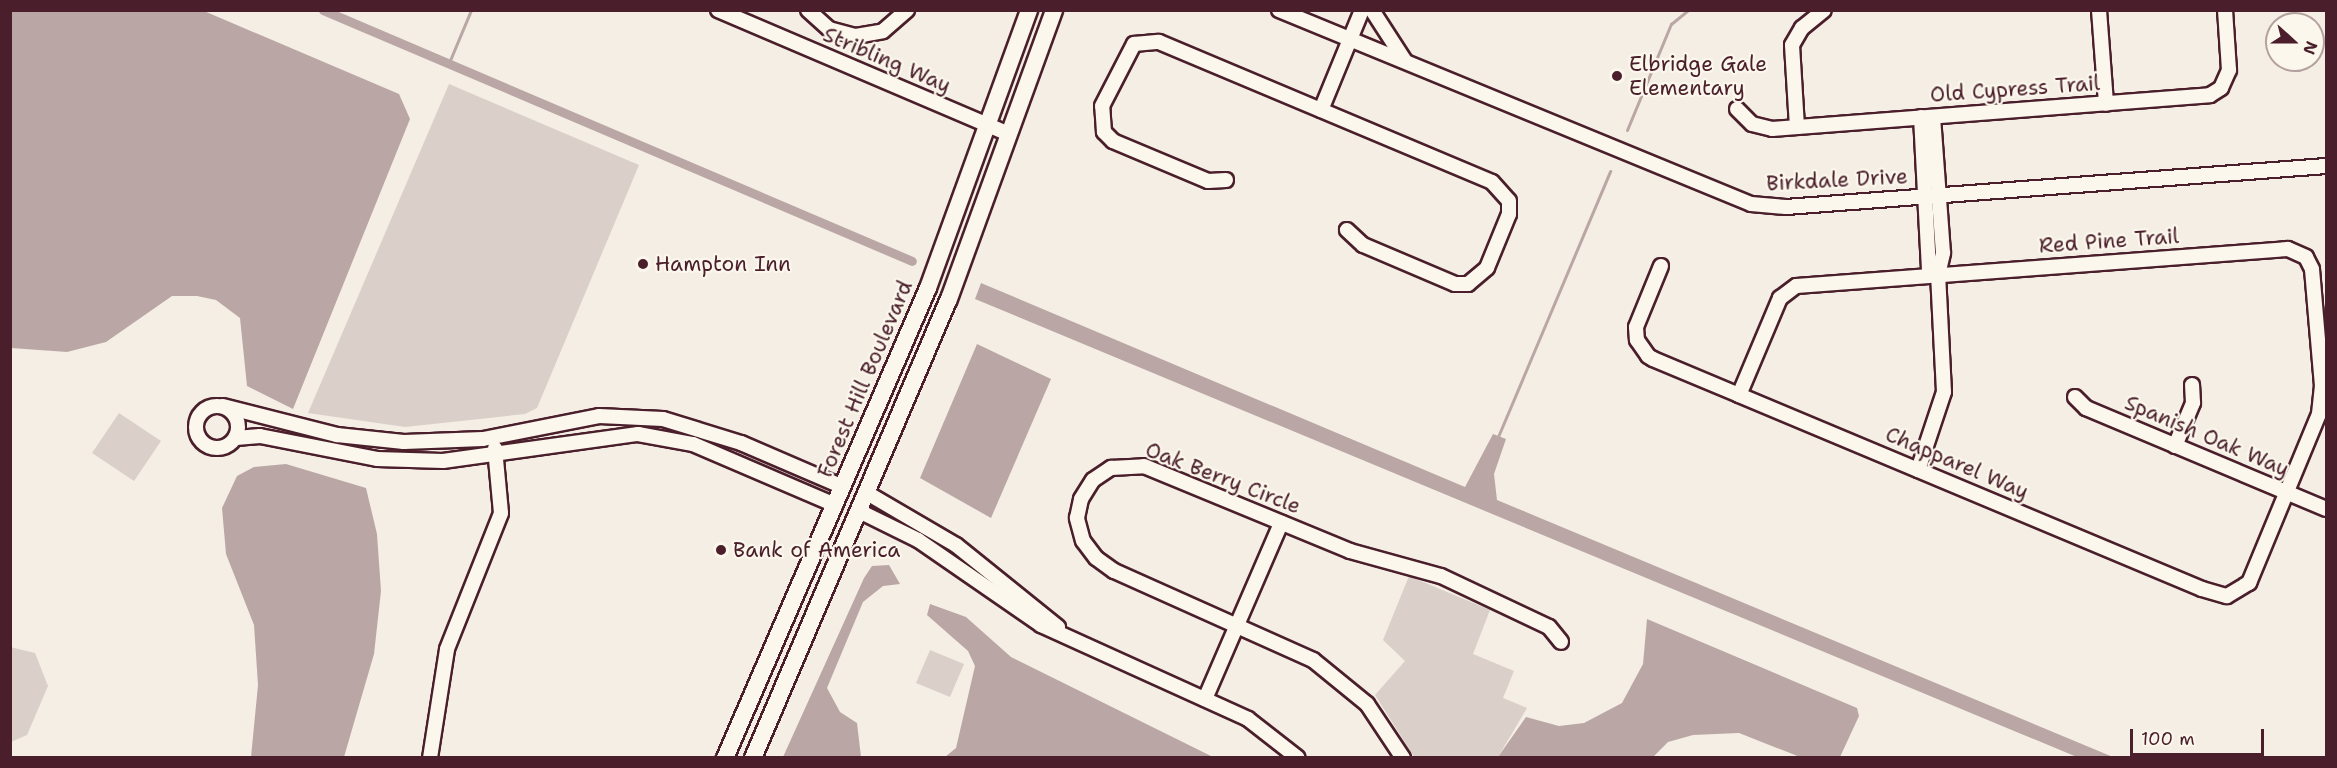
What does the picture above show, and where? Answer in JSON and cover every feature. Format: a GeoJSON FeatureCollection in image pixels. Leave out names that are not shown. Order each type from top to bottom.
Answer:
{"type":"FeatureCollection","features":[{"type":"Feature","properties":{"kind":"main road","name":"Forest Hill Boulevard"},"geometry":{"type":"LineString","coordinates":[[725,758],[928,288],[984,124],[1029,10]]}},
{"type":"Feature","properties":{"kind":"main road"},"geometry":{"type":"LineString","coordinates":[[753,758],[949,299],[1006,133],[1054,10]]}},
{"type":"Feature","properties":{"kind":"main road"},"geometry":{"type":"LineString","coordinates":[[859,511],[855,484],[864,438]]}},
{"type":"Feature","properties":{"kind":"main road"},"geometry":{"type":"LineString","coordinates":[[842,551],[843,487]]}},
{"type":"Feature","properties":{"kind":"street","name":"Stribling Way"},"geometry":{"type":"LineString","coordinates":[[718,10],[1006,133]]}},
{"type":"Feature","properties":{"kind":"street"},"geometry":{"type":"LineString","coordinates":[[808,10],[829,29],[856,36],[883,31],[907,10]]}},
{"type":"Feature","properties":{"kind":"street","name":"Birkdale Drive"},"geometry":{"type":"LineString","coordinates":[[1279,10],[1737,201],[1786,207],[2326,166]]}},
{"type":"Feature","properties":{"kind":"street"},"geometry":{"type":"LineString","coordinates":[[1321,110],[1362,10]]}},
{"type":"Feature","properties":{"kind":"street"},"geometry":{"type":"LineString","coordinates":[[1372,10],[1386,39],[1408,64]]}},
{"type":"Feature","properties":{"kind":"street"},"geometry":{"type":"LineString","coordinates":[[1797,127],[1792,45],[1802,28],[1824,10]]}},
{"type":"Feature","properties":{"kind":"street"},"geometry":{"type":"LineString","coordinates":[[2099,10],[2106,104]]}},
{"type":"Feature","properties":{"kind":"street","name":"Old Cypress Trail"},"geometry":{"type":"LineString","coordinates":[[1737,109],[1765,128],[2203,96],[2221,88],[2229,70],[2225,10]]}},
{"type":"Feature","properties":{"kind":"street"},"geometry":{"type":"LineString","coordinates":[[1226,180],[1208,181],[1113,141],[1104,132],[1102,106],[1134,44],[1159,42],[1492,182],[1509,201],[1509,214],[1487,268],[1468,284],[1455,284],[1363,245],[1347,230]]}},
{"type":"Feature","properties":{"kind":"street"},"geometry":{"type":"LineString","coordinates":[[1918,470],[1944,398],[1938,275],[1943,253],[1932,196],[1927,117]]}},
{"type":"Feature","properties":{"kind":"street","name":"Red Pine Trail"},"geometry":{"type":"LineString","coordinates":[[1739,395],[1780,298],[1790,289],[1938,275],[2288,249],[2300,253],[2314,275],[2322,400],[2287,493]]}},
{"type":"Feature","properties":{"kind":"street","name":"Chapparel Way"},"geometry":{"type":"LineString","coordinates":[[1661,266],[1636,327],[1639,346],[1653,359],[2220,596],[2234,595],[2249,583],[2287,493]]}},
{"type":"Feature","properties":{"kind":"street"},"geometry":{"type":"LineString","coordinates":[[2175,446],[2193,403],[2192,385]]}},
{"type":"Feature","properties":{"kind":"street","name":"Spanish Oak Way"},"geometry":{"type":"LineString","coordinates":[[2075,397],[2086,408],[2326,509]]}},
{"type":"Feature","properties":{"kind":"street"},"geometry":{"type":"LineString","coordinates":[[223,406],[236,417],[236,438]]}},
{"type":"Feature","properties":{"kind":"street"},"geometry":{"type":"LineString","coordinates":[[835,505],[693,444],[638,434],[581,439],[496,456],[377,459],[260,436],[236,438],[217,449],[198,438],[198,416],[208,407],[223,406],[374,440],[493,437],[578,421],[629,416],[693,425],[843,487]]}},
{"type":"Feature","properties":{"kind":"street"},"geometry":{"type":"LineString","coordinates":[[578,421],[581,439]]}},
{"type":"Feature","properties":{"kind":"street"},"geometry":{"type":"LineString","coordinates":[[430,758],[447,649],[501,513],[493,437]]}},
{"type":"Feature","properties":{"kind":"street","name":"Oak Berry Circle"},"geometry":{"type":"LineString","coordinates":[[1403,758],[1372,710],[1333,674],[1096,558],[1078,529],[1081,499],[1102,473],[1133,465],[1281,523],[1469,588],[1554,630],[1561,642]]}},
{"type":"Feature","properties":{"kind":"street"},"geometry":{"type":"LineString","coordinates":[[867,493],[956,545],[1069,636]]}},
{"type":"Feature","properties":{"kind":"street"},"geometry":{"type":"LineString","coordinates":[[859,511],[933,549],[1041,625],[1265,728],[1298,758]]}},
{"type":"Feature","properties":{"kind":"street"},"geometry":{"type":"LineString","coordinates":[[1205,699],[1281,523]]}},
{"type":"Feature","properties":{"kind":"shaded area"},"geometry":{"type":"Polygon","coordinates":[[[11,10],[204,11],[399,94],[410,119],[293,409],[247,386],[240,318],[216,300],[197,296],[172,296],[106,342],[67,352],[11,348],[11,10]]]}},
{"type":"Feature","properties":{"kind":"shaded area"},"geometry":{"type":"Polygon","coordinates":[[[449,84],[639,165],[537,408],[525,414],[405,427],[308,413],[449,84]]]}},
{"type":"Feature","properties":{"kind":"shaded area"},"geometry":{"type":"Polygon","coordinates":[[[981,283],[1465,487],[1493,434],[1506,439],[1494,474],[1497,500],[2113,757],[2077,757],[975,299],[981,283]]]}},
{"type":"Feature","properties":{"kind":"shaded area"},"geometry":{"type":"Polygon","coordinates":[[[977,344],[1051,379],[991,518],[920,478],[977,344]]]}},
{"type":"Feature","properties":{"kind":"shaded area"},"geometry":{"type":"Polygon","coordinates":[[[119,413],[161,441],[134,481],[92,453],[119,413]]]}},
{"type":"Feature","properties":{"kind":"shaded area"},"geometry":{"type":"Polygon","coordinates":[[[286,464],[366,488],[377,534],[381,591],[374,654],[344,757],[251,757],[258,685],[254,625],[226,554],[222,508],[237,476],[254,467],[286,464]]]}},
{"type":"Feature","properties":{"kind":"shaded area"},"geometry":{"type":"Polygon","coordinates":[[[889,565],[900,584],[883,586],[863,602],[827,688],[840,712],[857,723],[861,757],[783,757],[864,578],[872,566],[889,565]]]}},
{"type":"Feature","properties":{"kind":"shaded area"},"geometry":{"type":"Polygon","coordinates":[[[1409,576],[1490,610],[1473,654],[1514,671],[1503,698],[1527,708],[1498,757],[1414,757],[1375,695],[1405,661],[1383,640],[1409,576]]]}},
{"type":"Feature","properties":{"kind":"shaded area"},"geometry":{"type":"Polygon","coordinates":[[[930,604],[966,617],[1011,657],[1213,757],[945,757],[956,748],[975,666],[968,651],[927,615],[930,604]]]}},
{"type":"Feature","properties":{"kind":"shaded area"},"geometry":{"type":"Polygon","coordinates":[[[1647,619],[1857,708],[1859,716],[1840,757],[1800,757],[1739,733],[1693,735],[1668,742],[1653,757],[1498,757],[1526,717],[1559,726],[1584,723],[1622,703],[1643,664],[1647,619]]]}},
{"type":"Feature","properties":{"kind":"shaded area"},"geometry":{"type":"Polygon","coordinates":[[[10,647],[35,653],[48,686],[27,735],[11,742],[10,647]]]}},
{"type":"Feature","properties":{"kind":"shaded area"},"geometry":{"type":"Polygon","coordinates":[[[930,650],[964,664],[950,697],[916,683],[930,650]]]}},
{"type":"Feature","properties":{"kind":"waterway"},"geometry":{"type":"LineString","coordinates":[[323,10],[912,261]]}},
{"type":"Feature","properties":{"kind":"waterway"},"geometry":{"type":"LineString","coordinates":[[448,65],[471,10]]}},
{"type":"Feature","properties":{"kind":"waterway"},"geometry":{"type":"LineString","coordinates":[[1627,130],[1671,24],[1688,10]]}},
{"type":"Feature","properties":{"kind":"waterway"},"geometry":{"type":"LineString","coordinates":[[1497,439],[1610,171]]}},
{"type":"Feature","properties":{"kind":"place","name":"Elbridge Gale Elementary"},"geometry":{"type":"Point","coordinates":[1617,76]}},
{"type":"Feature","properties":{"kind":"place","name":"Hampton Inn"},"geometry":{"type":"Point","coordinates":[643,264]}},
{"type":"Feature","properties":{"kind":"place","name":"Bank of America"},"geometry":{"type":"Point","coordinates":[721,550]}}]}
